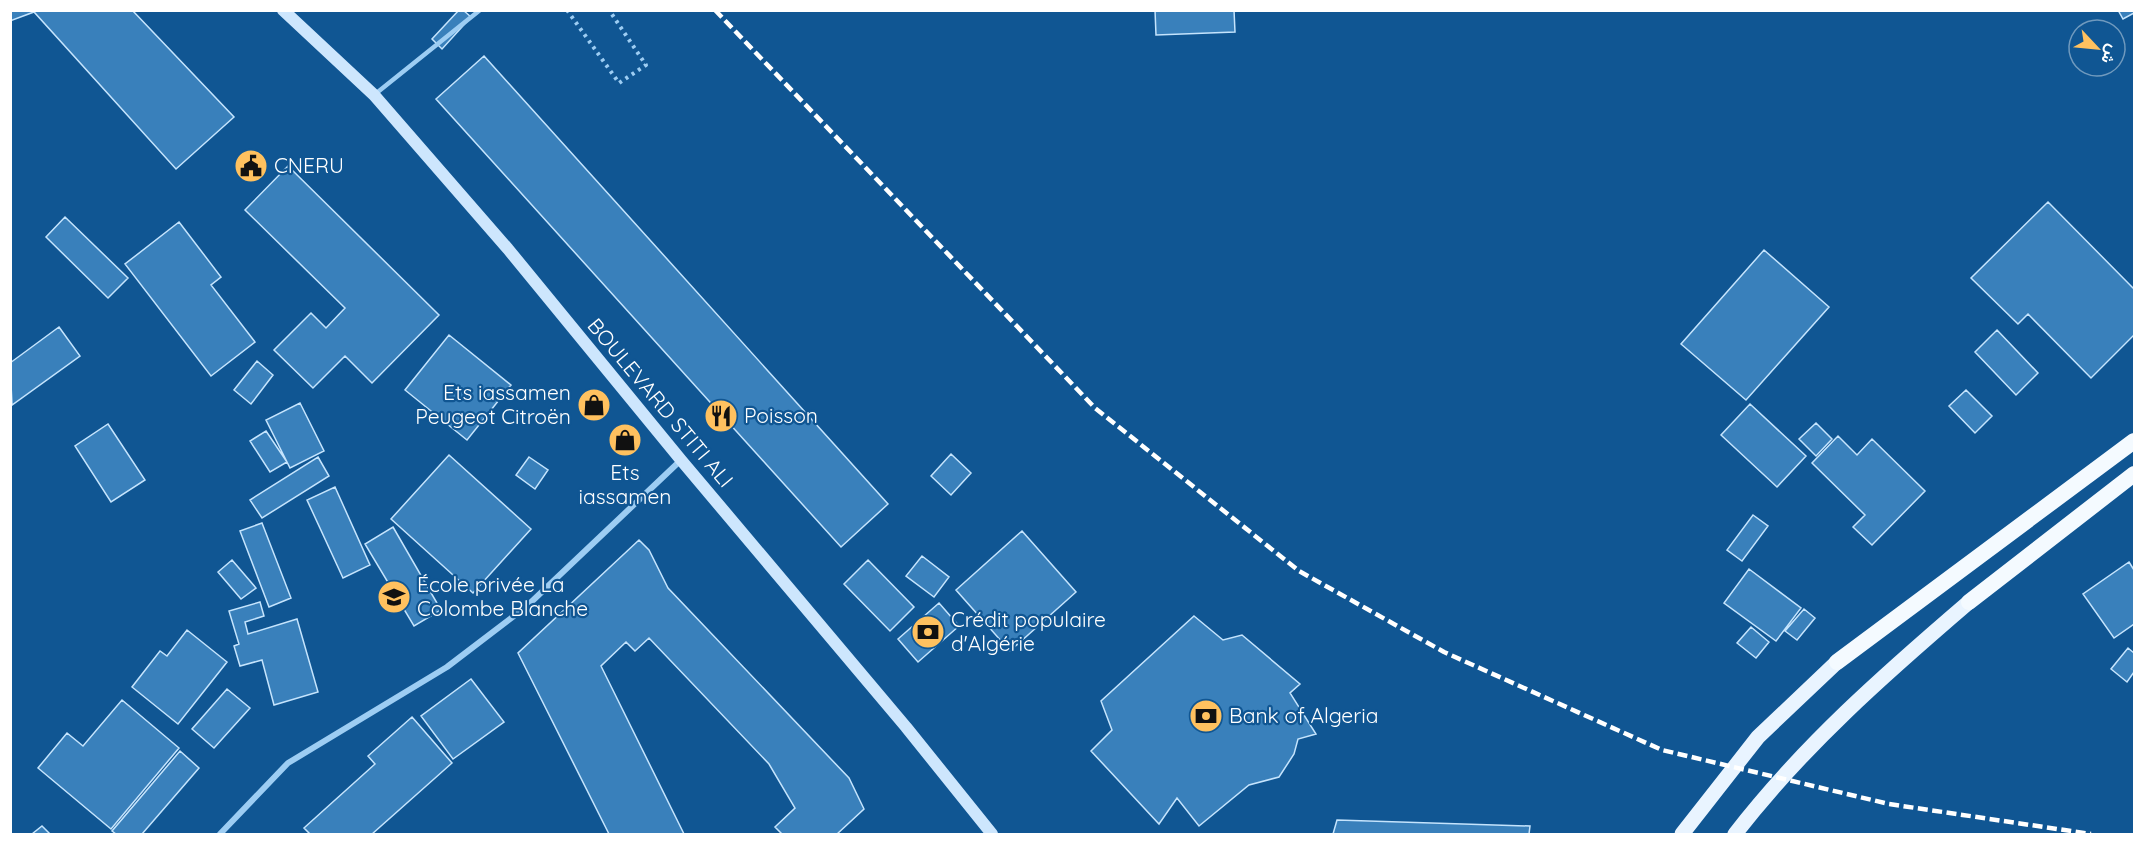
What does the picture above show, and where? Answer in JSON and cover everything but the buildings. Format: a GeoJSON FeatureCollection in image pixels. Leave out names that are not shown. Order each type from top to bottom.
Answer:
{"type":"FeatureCollection","features":[{"type":"Feature","properties":{"kind":"highway"},"geometry":{"type":"LineString","coordinates":[[1837,662],[2134,441]]}},
{"type":"Feature","properties":{"kind":"highway"},"geometry":{"type":"LineString","coordinates":[[1970,602],[2134,474]]}},
{"type":"Feature","properties":{"kind":"main road","name":"BOULEVARD STITI ALI"},"geometry":{"type":"LineString","coordinates":[[284,10],[374,95],[508,249],[681,460],[906,727],[992,834]]}},
{"type":"Feature","properties":{"kind":"main road"},"geometry":{"type":"LineString","coordinates":[[1735,834],[1814,741],[1877,681],[1970,602]]}},
{"type":"Feature","properties":{"kind":"main road"},"geometry":{"type":"LineString","coordinates":[[1682,834],[1758,737],[1837,662]]}},
{"type":"Feature","properties":{"kind":"street"},"geometry":{"type":"LineString","coordinates":[[220,834],[288,762],[447,667],[527,606],[681,460]]}},
{"type":"Feature","properties":{"kind":"lane"},"geometry":{"type":"LineString","coordinates":[[374,95],[480,10]]}},
{"type":"Feature","properties":{"kind":"path"},"geometry":{"type":"LineString","coordinates":[[567,10],[620,83],[646,65],[609,10]]}},
{"type":"Feature","properties":{"kind":"railway"},"geometry":{"type":"LineString","coordinates":[[715,10],[1095,408],[1299,571],[1444,652],[1662,750],[1889,804],[2091,834]]}},
{"type":"Feature","properties":{"kind":"place","name":"CNERU"},"geometry":{"type":"Point","coordinates":[251,166]}},
{"type":"Feature","properties":{"kind":"place","name":"Ets iassamen Peugeot Citroën"},"geometry":{"type":"Point","coordinates":[594,405]}},
{"type":"Feature","properties":{"kind":"place","name":"Poisson"},"geometry":{"type":"Point","coordinates":[721,416]}},
{"type":"Feature","properties":{"kind":"place","name":"Ets iassamen"},"geometry":{"type":"Point","coordinates":[625,440]}},
{"type":"Feature","properties":{"kind":"place","name":"École privée La Colombe Blanche"},"geometry":{"type":"Point","coordinates":[394,597]}},
{"type":"Feature","properties":{"kind":"place","name":"Crédit populaire d'Algérie"},"geometry":{"type":"Point","coordinates":[928,632]}},
{"type":"Feature","properties":{"kind":"place","name":"Bank of Algeria"},"geometry":{"type":"Point","coordinates":[1206,716]}}]}
